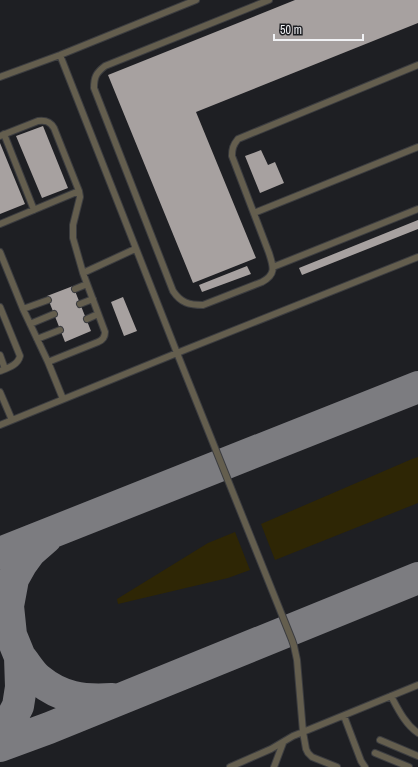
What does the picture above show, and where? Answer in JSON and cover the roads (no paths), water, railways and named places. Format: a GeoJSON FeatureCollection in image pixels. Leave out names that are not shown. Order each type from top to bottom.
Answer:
{"type":"FeatureCollection","features":[{"type":"Feature","properties":{"kind":"lane"},"geometry":{"type":"LineString","coordinates":[[0,77],[60,55],[196,0]]}},
{"type":"Feature","properties":{"kind":"lane"},"geometry":{"type":"LineString","coordinates":[[269,0],[105,66],[99,70],[94,82],[94,88],[173,290],[184,302],[193,305],[203,305],[262,282],[269,278],[272,273],[273,267],[269,253],[232,156],[234,144],[238,139],[418,65]]}},
{"type":"Feature","properties":{"kind":"lane"},"geometry":{"type":"LineString","coordinates":[[60,55],[135,249],[292,640],[296,660],[306,749],[312,757],[336,767]]}},
{"type":"Feature","properties":{"kind":"lane"},"geometry":{"type":"LineString","coordinates":[[34,210],[2,135],[43,120],[51,124],[79,191],[80,197],[72,232],[74,245],[105,332],[105,336],[102,340],[48,362]]}},
{"type":"Feature","properties":{"kind":"lane"},"geometry":{"type":"LineString","coordinates":[[254,214],[418,148]]}},
{"type":"Feature","properties":{"kind":"lane"},"geometry":{"type":"LineString","coordinates":[[0,224],[79,191]]}},
{"type":"Feature","properties":{"kind":"lane"},"geometry":{"type":"LineString","coordinates":[[273,267],[418,209]]}},
{"type":"Feature","properties":{"kind":"lane"},"geometry":{"type":"LineString","coordinates":[[83,272],[135,249]]}},
{"type":"Feature","properties":{"kind":"lane"},"geometry":{"type":"LineString","coordinates":[[0,252],[23,310],[48,362],[63,399]]}},
{"type":"Feature","properties":{"kind":"lane"},"geometry":{"type":"LineString","coordinates":[[0,425],[418,257]]}},
{"type":"Feature","properties":{"kind":"lane"},"geometry":{"type":"LineString","coordinates":[[75,289],[87,284]]}},
{"type":"Feature","properties":{"kind":"lane"},"geometry":{"type":"LineString","coordinates":[[80,304],[93,299]]}},
{"type":"Feature","properties":{"kind":"lane"},"geometry":{"type":"LineString","coordinates":[[23,310],[48,300]]}},
{"type":"Feature","properties":{"kind":"lane"},"geometry":{"type":"LineString","coordinates":[[0,307],[20,356],[17,363],[3,370],[0,355]]}},
{"type":"Feature","properties":{"kind":"lane"},"geometry":{"type":"LineString","coordinates":[[30,324],[54,314]]}},
{"type":"Feature","properties":{"kind":"lane"},"geometry":{"type":"LineString","coordinates":[[87,319],[98,314]]}},
{"type":"Feature","properties":{"kind":"lane"},"geometry":{"type":"LineString","coordinates":[[37,339],[60,330]]}},
{"type":"Feature","properties":{"kind":"lane"},"geometry":{"type":"LineString","coordinates":[[0,392],[12,420]]}},
{"type":"Feature","properties":{"kind":"lane"},"geometry":{"type":"LineString","coordinates":[[230,767],[271,750],[303,732],[418,685]]}},
{"type":"Feature","properties":{"kind":"lane"},"geometry":{"type":"LineString","coordinates":[[391,696],[411,728],[418,733]]}},
{"type":"Feature","properties":{"kind":"lane"},"geometry":{"type":"LineString","coordinates":[[344,716],[361,761],[365,767]]}},
{"type":"Feature","properties":{"kind":"lane"},"geometry":{"type":"LineString","coordinates":[[380,740],[418,756]]}},
{"type":"Feature","properties":{"kind":"lane"},"geometry":{"type":"LineString","coordinates":[[274,767],[283,742]]}},
{"type":"Feature","properties":{"kind":"lane"},"geometry":{"type":"LineString","coordinates":[[375,753],[409,767]]}}]}
